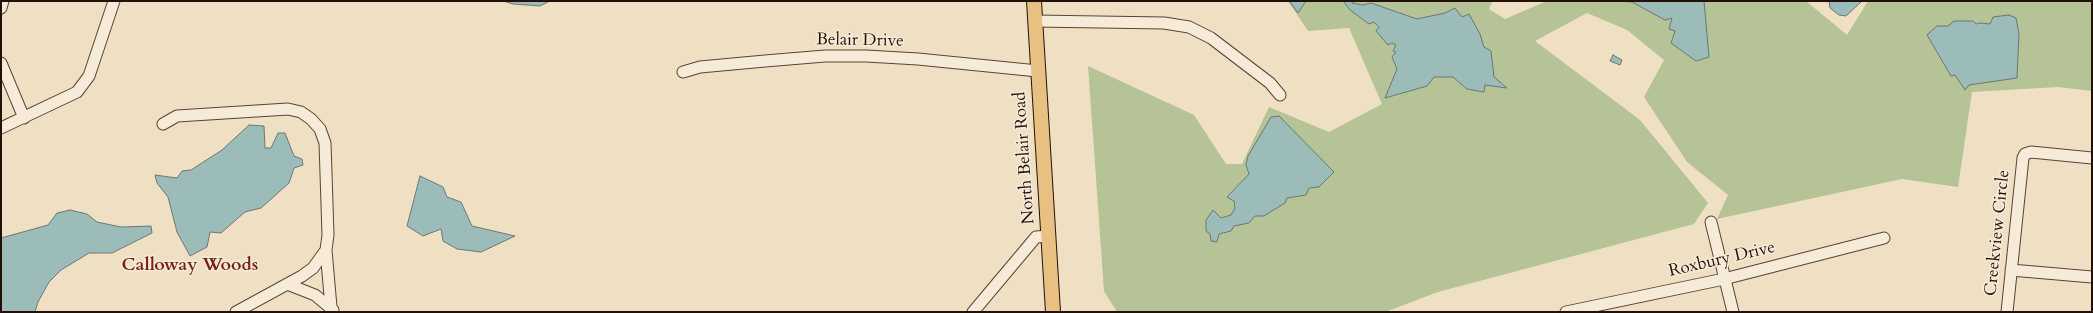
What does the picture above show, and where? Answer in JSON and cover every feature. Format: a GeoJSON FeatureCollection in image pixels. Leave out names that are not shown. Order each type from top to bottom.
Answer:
{"type":"FeatureCollection","features":[{"type":"Feature","properties":{"kind":"main road","name":"North Belair Road"},"geometry":{"type":"LineString","coordinates":[[1034,1],[1053,312]]}},
{"type":"Feature","properties":{"kind":"street"},"geometry":{"type":"LineString","coordinates":[[1,8],[3,1]]}},
{"type":"Feature","properties":{"kind":"street"},"geometry":{"type":"LineString","coordinates":[[1,128],[68,98],[83,85],[89,76],[114,1]]}},
{"type":"Feature","properties":{"kind":"street"},"geometry":{"type":"LineString","coordinates":[[1035,21],[1164,23],[1189,27],[1210,38],[1270,83],[1280,95]]}},
{"type":"Feature","properties":{"kind":"street","name":"Belair Drive"},"geometry":{"type":"LineString","coordinates":[[683,72],[700,67],[825,56],[918,59],[1038,71]]}},
{"type":"Feature","properties":{"kind":"street"},"geometry":{"type":"LineString","coordinates":[[1,63],[24,118]]}},
{"type":"Feature","properties":{"kind":"street"},"geometry":{"type":"LineString","coordinates":[[163,124],[177,116],[274,109],[288,109],[301,112],[311,119],[320,129],[325,143],[328,235],[326,250],[333,309]]}},
{"type":"Feature","properties":{"kind":"street","name":"Creekview Circle"},"geometry":{"type":"LineString","coordinates":[[2007,312],[2022,163],[2025,154],[2036,152],[2092,158]]}},
{"type":"Feature","properties":{"kind":"street"},"geometry":{"type":"LineString","coordinates":[[1711,222],[1733,312]]}},
{"type":"Feature","properties":{"kind":"street"},"geometry":{"type":"LineString","coordinates":[[973,312],[1036,237],[1048,236]]}},
{"type":"Feature","properties":{"kind":"street","name":"Roxbury Drive"},"geometry":{"type":"LineString","coordinates":[[1566,312],[1724,279],[1884,238]]}},
{"type":"Feature","properties":{"kind":"street"},"geometry":{"type":"LineString","coordinates":[[236,312],[288,284],[313,268],[326,250]]}},
{"type":"Feature","properties":{"kind":"street"},"geometry":{"type":"LineString","coordinates":[[2011,270],[2092,277]]}},
{"type":"Feature","properties":{"kind":"street"},"geometry":{"type":"LineString","coordinates":[[288,284],[315,295],[333,309]]}},
{"type":"Feature","properties":{"kind":"green space"},"geometry":{"type":"Polygon","coordinates":[[[1288,1],[1493,1],[1489,9],[1505,19],[1547,1],[1806,1],[1847,35],[1868,1],[2092,1],[2092,91],[2058,87],[1972,92],[1958,187],[1902,179],[1717,219],[1728,195],[1687,162],[1644,97],[1664,60],[1627,30],[1587,13],[1535,41],[1640,120],[1708,203],[1694,224],[1438,292],[1385,312],[1117,312],[1104,291],[1088,66],[1194,115],[1226,164],[1242,164],[1269,107],[1329,132],[1382,104],[1349,28],[1308,31],[1288,1]]]}},
{"type":"Feature","properties":{"kind":"water"},"geometry":{"type":"Polygon","coordinates":[[[503,1],[550,1],[540,6],[513,4],[503,1]]]}},
{"type":"Feature","properties":{"kind":"water"},"geometry":{"type":"Polygon","coordinates":[[[1289,1],[1306,1],[1298,13],[1289,1]]]}},
{"type":"Feature","properties":{"kind":"water"},"geometry":{"type":"Polygon","coordinates":[[[1343,1],[1353,1],[1352,3],[1363,5],[1371,3],[1417,19],[1445,13],[1455,8],[1462,17],[1469,14],[1480,34],[1484,47],[1491,51],[1494,77],[1507,88],[1485,85],[1484,92],[1467,89],[1453,77],[1434,77],[1427,86],[1385,98],[1397,69],[1392,57],[1396,52],[1393,51],[1396,45],[1392,43],[1388,45],[1376,31],[1379,27],[1374,22],[1369,24],[1350,10],[1343,1]]]}},
{"type":"Feature","properties":{"kind":"water"},"geometry":{"type":"Polygon","coordinates":[[[1616,1],[1704,1],[1709,57],[1696,61],[1671,43],[1675,31],[1669,29],[1672,18],[1665,20],[1632,2],[1616,1]]]}},
{"type":"Feature","properties":{"kind":"water"},"geometry":{"type":"Polygon","coordinates":[[[1829,1],[1862,1],[1846,16],[1839,15],[1830,8],[1829,1]]]}},
{"type":"Feature","properties":{"kind":"water"},"geometry":{"type":"Polygon","coordinates":[[[2009,15],[2016,18],[2019,34],[2017,78],[1969,85],[1965,90],[1955,75],[1951,76],[1927,35],[1937,26],[1948,26],[1954,21],[1973,21],[1976,24],[1990,24],[1993,17],[2009,15]]]}},
{"type":"Feature","properties":{"kind":"water"},"geometry":{"type":"Polygon","coordinates":[[[1613,55],[1622,60],[1620,65],[1610,61],[1613,55]]]}},
{"type":"Feature","properties":{"kind":"water"},"geometry":{"type":"Polygon","coordinates":[[[1279,116],[1334,172],[1319,187],[1309,188],[1306,195],[1287,198],[1285,203],[1264,216],[1255,216],[1249,223],[1234,226],[1231,231],[1219,234],[1217,242],[1211,241],[1210,234],[1206,231],[1206,220],[1213,210],[1221,218],[1231,215],[1235,208],[1234,201],[1227,197],[1249,174],[1246,165],[1248,156],[1271,117],[1279,116]]]}},
{"type":"Feature","properties":{"kind":"water"},"geometry":{"type":"Polygon","coordinates":[[[249,125],[264,126],[265,148],[271,148],[278,133],[285,133],[294,156],[302,159],[303,165],[294,168],[289,183],[261,208],[245,212],[221,233],[210,232],[207,247],[190,256],[177,232],[168,197],[157,183],[155,175],[177,178],[182,171],[191,170],[222,150],[249,125]]]}},
{"type":"Feature","properties":{"kind":"water"},"geometry":{"type":"Polygon","coordinates":[[[420,176],[443,187],[447,197],[461,202],[472,226],[515,236],[481,252],[457,249],[443,241],[441,229],[423,236],[407,226],[420,176]]]}},
{"type":"Feature","properties":{"kind":"water"},"geometry":{"type":"Polygon","coordinates":[[[70,210],[87,214],[97,222],[121,227],[151,226],[152,233],[112,253],[89,253],[61,270],[49,282],[38,302],[35,312],[1,312],[1,238],[48,225],[57,213],[70,210]]]}},
{"type":"Feature","properties":{"kind":"district","name":"Calloway Woods"},"geometry":{"type":"Point","coordinates":[190,266]}}]}
